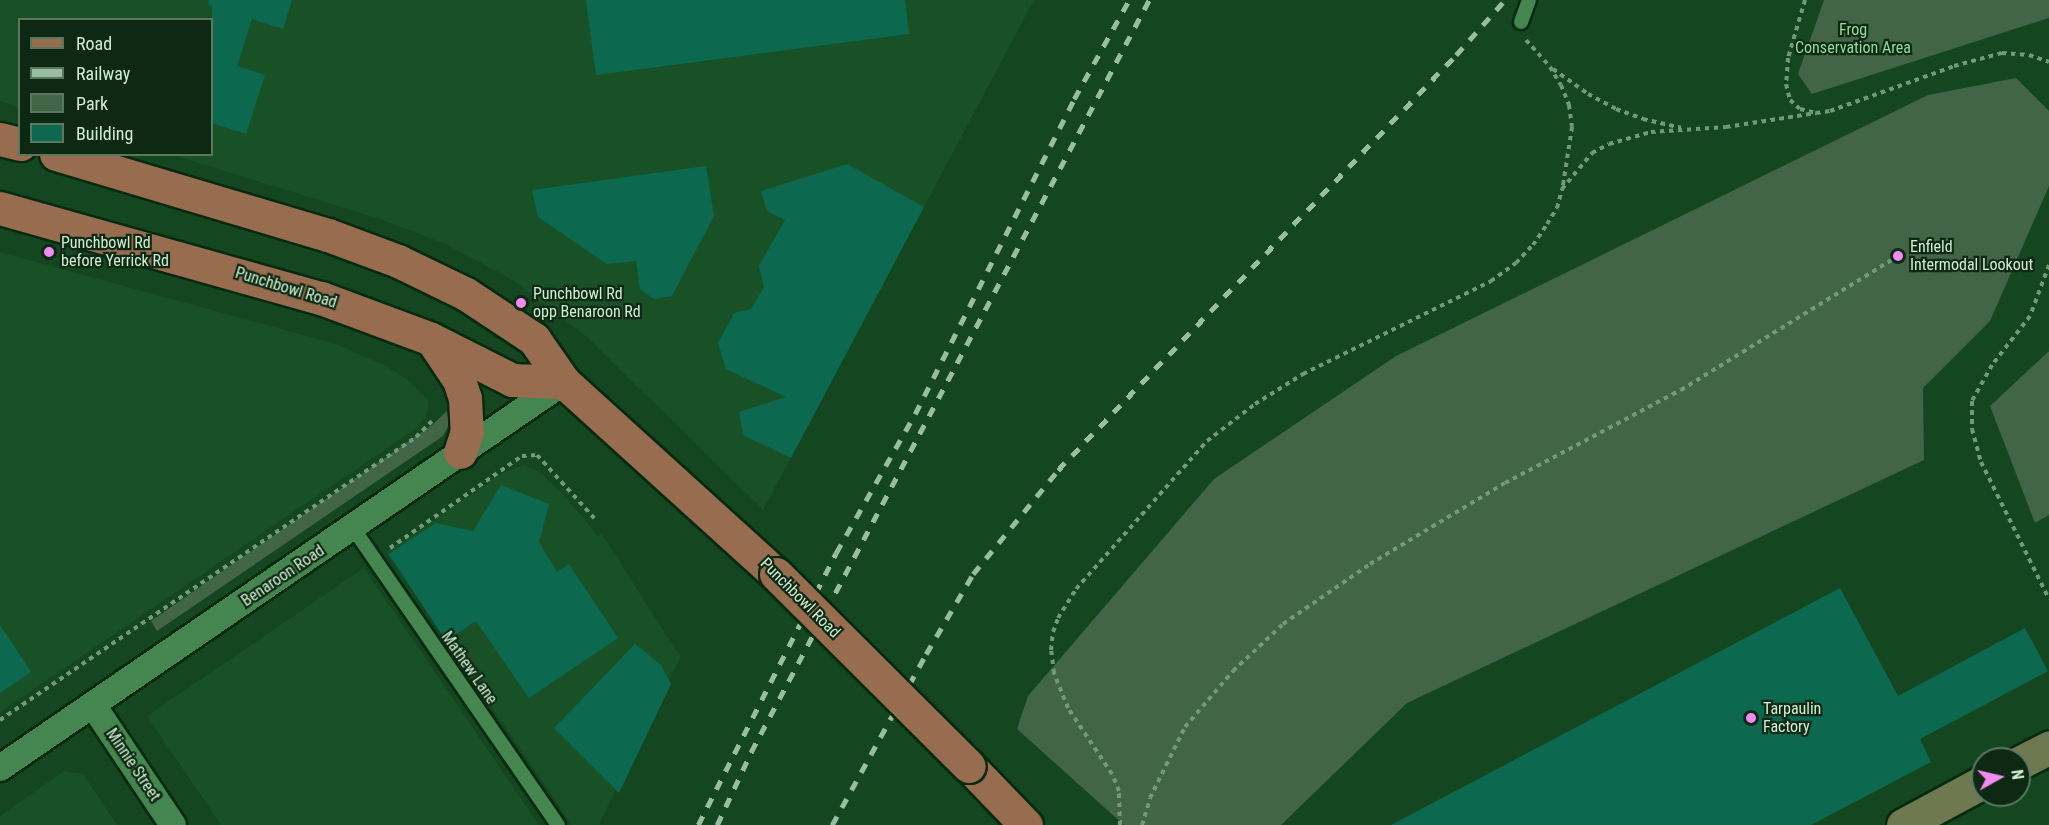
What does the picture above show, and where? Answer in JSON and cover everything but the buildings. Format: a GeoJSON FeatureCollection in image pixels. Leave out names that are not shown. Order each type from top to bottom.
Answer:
{"type":"FeatureCollection","features":[{"type":"Feature","properties":{"kind":"main road"},"geometry":{"type":"LineString","coordinates":[[0,139],[18,144]]}},
{"type":"Feature","properties":{"kind":"main road","name":"Punchbowl Road"},"geometry":{"type":"LineString","coordinates":[[63,156],[328,234],[418,269],[466,294],[534,339],[564,382],[776,574],[1026,825]]}},
{"type":"Feature","properties":{"kind":"main road","name":"Punchbowl Road"},"geometry":{"type":"LineString","coordinates":[[0,208],[321,298],[431,339],[512,380],[564,382]]}},
{"type":"Feature","properties":{"kind":"main road"},"geometry":{"type":"LineString","coordinates":[[431,339],[459,380],[465,398],[467,431],[460,452]]}},
{"type":"Feature","properties":{"kind":"main road"},"geometry":{"type":"LineString","coordinates":[[2031,757],[2049,747]]}},
{"type":"Feature","properties":{"kind":"main road"},"geometry":{"type":"LineString","coordinates":[[1903,825],[1971,788]]}},
{"type":"Feature","properties":{"kind":"street","name":"Benaroon Road"},"geometry":{"type":"LineString","coordinates":[[0,768],[564,382]]}},
{"type":"Feature","properties":{"kind":"street","name":"Minnie Street"},"geometry":{"type":"LineString","coordinates":[[93,705],[173,825]]}},
{"type":"Feature","properties":{"kind":"lane"},"geometry":{"type":"LineString","coordinates":[[1521,22],[1529,0]]}},
{"type":"Feature","properties":{"kind":"lane","name":"Mathew Lane"},"geometry":{"type":"LineString","coordinates":[[353,528],[558,825]]}},
{"type":"Feature","properties":{"kind":"path"},"geometry":{"type":"LineString","coordinates":[[1805,0],[1788,58],[1786,84],[1790,100],[1800,109],[1816,113]]}},
{"type":"Feature","properties":{"kind":"path"},"geometry":{"type":"LineString","coordinates":[[1521,22],[1528,45],[1550,67],[1588,94],[1616,109],[1643,119],[1685,129]]}},
{"type":"Feature","properties":{"kind":"path"},"geometry":{"type":"LineString","coordinates":[[1562,189],[1592,153],[1609,144],[1652,132],[1726,127],[1830,111],[1954,66],[2002,53],[2029,55],[2049,62]]}},
{"type":"Feature","properties":{"kind":"path"},"geometry":{"type":"LineString","coordinates":[[1120,825],[1119,791],[1112,774],[1068,708],[1054,673],[1051,650],[1053,632],[1058,618],[1076,589],[1207,441],[1255,404],[1303,374],[1491,281],[1516,263],[1533,245],[1557,208],[1572,127],[1569,105],[1550,67]]}},
{"type":"Feature","properties":{"kind":"path"},"geometry":{"type":"LineString","coordinates":[[1142,825],[1150,798],[1185,727],[1233,671],[1283,624],[1370,564],[1505,483],[1692,384],[1898,256]]}},
{"type":"Feature","properties":{"kind":"path"},"geometry":{"type":"LineString","coordinates":[[2049,265],[2030,316],[1992,365],[1972,401],[1972,429],[1981,462],[2049,599]]}},
{"type":"Feature","properties":{"kind":"path"},"geometry":{"type":"LineString","coordinates":[[0,720],[416,436],[428,426],[438,408]]}},
{"type":"Feature","properties":{"kind":"path"},"geometry":{"type":"LineString","coordinates":[[384,552],[522,456],[537,455],[596,520]]}},
{"type":"Feature","properties":{"kind":"shaded area"},"geometry":{"type":"Polygon","coordinates":[[[0,0],[1034,0],[763,510],[587,337],[508,277],[443,243],[380,219],[176,156],[213,156],[213,18],[18,18],[18,107],[0,101],[0,0]]]}},
{"type":"Feature","properties":{"kind":"shaded area"},"geometry":{"type":"Polygon","coordinates":[[[0,252],[336,344],[386,366],[408,380],[428,400],[428,408],[426,417],[415,429],[0,712],[0,252]]]}},
{"type":"Feature","properties":{"kind":"shaded area"},"geometry":{"type":"Polygon","coordinates":[[[523,465],[539,471],[563,494],[598,536],[601,533],[681,658],[659,696],[599,825],[572,825],[386,552],[505,472],[523,465]]]}},
{"type":"Feature","properties":{"kind":"shaded area"},"geometry":{"type":"Polygon","coordinates":[[[364,568],[539,825],[221,825],[147,716],[364,568]]]}},
{"type":"Feature","properties":{"kind":"shaded area"},"geometry":{"type":"Polygon","coordinates":[[[64,771],[83,774],[117,825],[0,825],[0,816],[64,771]]]}},
{"type":"Feature","properties":{"kind":"green space","name":"Frog Conservation Area"},"geometry":{"type":"Polygon","coordinates":[[[1824,0],[2049,0],[2049,18],[1812,94],[1798,74],[1824,0]]]}},
{"type":"Feature","properties":{"kind":"green space"},"geometry":{"type":"Polygon","coordinates":[[[2016,78],[2049,111],[2049,186],[1990,321],[1923,388],[1924,460],[1407,703],[1281,825],[1124,825],[1017,729],[1028,696],[1214,479],[1396,356],[1928,95],[2016,78]]]}},
{"type":"Feature","properties":{"kind":"green space"},"geometry":{"type":"Polygon","coordinates":[[[2049,351],[2049,515],[2035,523],[1990,406],[2049,351]]]}},
{"type":"Feature","properties":{"kind":"green space"},"geometry":{"type":"Polygon","coordinates":[[[450,408],[451,421],[443,436],[157,631],[151,621],[432,425],[450,408]]]}},
{"type":"Feature","properties":{"kind":"railway"},"geometry":{"type":"LineString","coordinates":[[698,825],[836,553],[915,414],[1074,99],[1129,0]]}},
{"type":"Feature","properties":{"kind":"railway"},"geometry":{"type":"LineString","coordinates":[[717,825],[751,752],[1149,0]]}},
{"type":"Feature","properties":{"kind":"railway"},"geometry":{"type":"LineString","coordinates":[[832,825],[973,574],[1058,470],[1456,55],[1505,0]]}},
{"type":"Feature","properties":{"kind":"place","name":"Punchbowl Rd before Yerrick Rd"},"geometry":{"type":"Point","coordinates":[49,252]}},
{"type":"Feature","properties":{"kind":"place","name":"Enfield Intermodal Lookout"},"geometry":{"type":"Point","coordinates":[1898,256]}},
{"type":"Feature","properties":{"kind":"place","name":"Punchbowl Rd opp Benaroon Rd"},"geometry":{"type":"Point","coordinates":[521,303]}},
{"type":"Feature","properties":{"kind":"place","name":"Tarpaulin Factory"},"geometry":{"type":"Point","coordinates":[1751,718]}}]}
